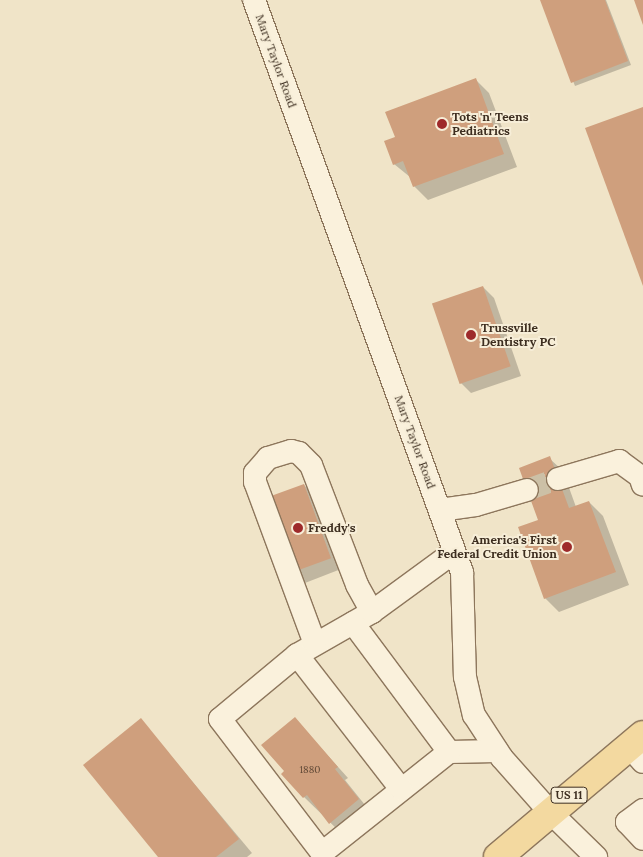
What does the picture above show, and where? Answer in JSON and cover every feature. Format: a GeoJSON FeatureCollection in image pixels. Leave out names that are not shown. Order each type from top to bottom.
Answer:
{"type":"FeatureCollection","features":[{"type":"Feature","properties":{"kind":"main road","name":"US 11"},"geometry":{"type":"LineString","coordinates":[[498,857],[549,811],[638,748]]}},
{"type":"Feature","properties":{"kind":"street","name":"Mary Taylor Road"},"geometry":{"type":"LineString","coordinates":[[254,0],[462,572],[465,677],[474,715],[497,751],[549,811],[596,857]]}},
{"type":"Feature","properties":{"kind":"street"},"geometry":{"type":"LineString","coordinates":[[400,789],[306,649],[255,482],[255,473],[268,458],[291,451],[299,453],[311,465],[357,586],[362,618],[449,752]]}},
{"type":"Feature","properties":{"kind":"street"},"geometry":{"type":"LineString","coordinates":[[558,479],[619,461],[640,476],[643,485]]}},
{"type":"Feature","properties":{"kind":"street"},"geometry":{"type":"LineString","coordinates":[[440,510],[476,505],[527,490]]}},
{"type":"Feature","properties":{"kind":"street"},"geometry":{"type":"LineString","coordinates":[[454,552],[362,618],[306,649],[220,719],[322,853],[400,789],[449,752],[497,751]]}},
{"type":"Feature","properties":{"kind":"street"},"geometry":{"type":"LineString","coordinates":[[639,813],[643,839]]}},
{"type":"Feature","properties":{"kind":"building"},"geometry":{"type":"Polygon","coordinates":[[[540,0],[605,0],[628,61],[571,83],[540,0]]]}},
{"type":"Feature","properties":{"kind":"building"},"geometry":{"type":"Polygon","coordinates":[[[634,0],[643,0],[643,25],[634,0]]]}},
{"type":"Feature","properties":{"kind":"building","name":"Tots 'n' Teens Pediatrics"},"geometry":{"type":"Polygon","coordinates":[[[476,78],[504,154],[413,187],[403,161],[393,165],[384,141],[395,137],[385,112],[476,78]]]}},
{"type":"Feature","properties":{"kind":"building"},"geometry":{"type":"Polygon","coordinates":[[[643,107],[643,286],[585,128],[643,107]]]}},
{"type":"Feature","properties":{"kind":"building","name":"Trussville Dentistry PC"},"geometry":{"type":"Polygon","coordinates":[[[483,286],[511,366],[460,384],[432,304],[483,286]]]}},
{"type":"Feature","properties":{"kind":"building"},"geometry":{"type":"Polygon","coordinates":[[[550,456],[569,508],[589,501],[616,572],[544,599],[518,527],[538,520],[519,468],[550,456]]]}},
{"type":"Feature","properties":{"kind":"building","name":"Freddy's"},"geometry":{"type":"Polygon","coordinates":[[[304,484],[331,558],[292,572],[265,498],[304,484]]]}},
{"type":"Feature","properties":{"kind":"building"},"geometry":{"type":"Polygon","coordinates":[[[295,717],[338,767],[335,769],[359,799],[329,824],[307,795],[303,798],[281,774],[284,771],[261,745],[295,717]]]}},
{"type":"Feature","properties":{"kind":"building"},"geometry":{"type":"Polygon","coordinates":[[[141,718],[239,839],[216,857],[158,857],[83,765],[141,718]]]}},
{"type":"Feature","properties":{"kind":"tunnel"},"geometry":{"type":"LineString","coordinates":[[527,490],[558,479]]}},
{"type":"Feature","properties":{"kind":"place","name":"Tots 'n' Teens Pediatrics"},"geometry":{"type":"Point","coordinates":[442,124]}},
{"type":"Feature","properties":{"kind":"place","name":"Trussville Dentistry PC"},"geometry":{"type":"Point","coordinates":[471,335]}},
{"type":"Feature","properties":{"kind":"place","name":"Freddy's"},"geometry":{"type":"Point","coordinates":[298,528]}},
{"type":"Feature","properties":{"kind":"place","name":"America's First Federal Credit Union"},"geometry":{"type":"Point","coordinates":[567,547]}}]}
